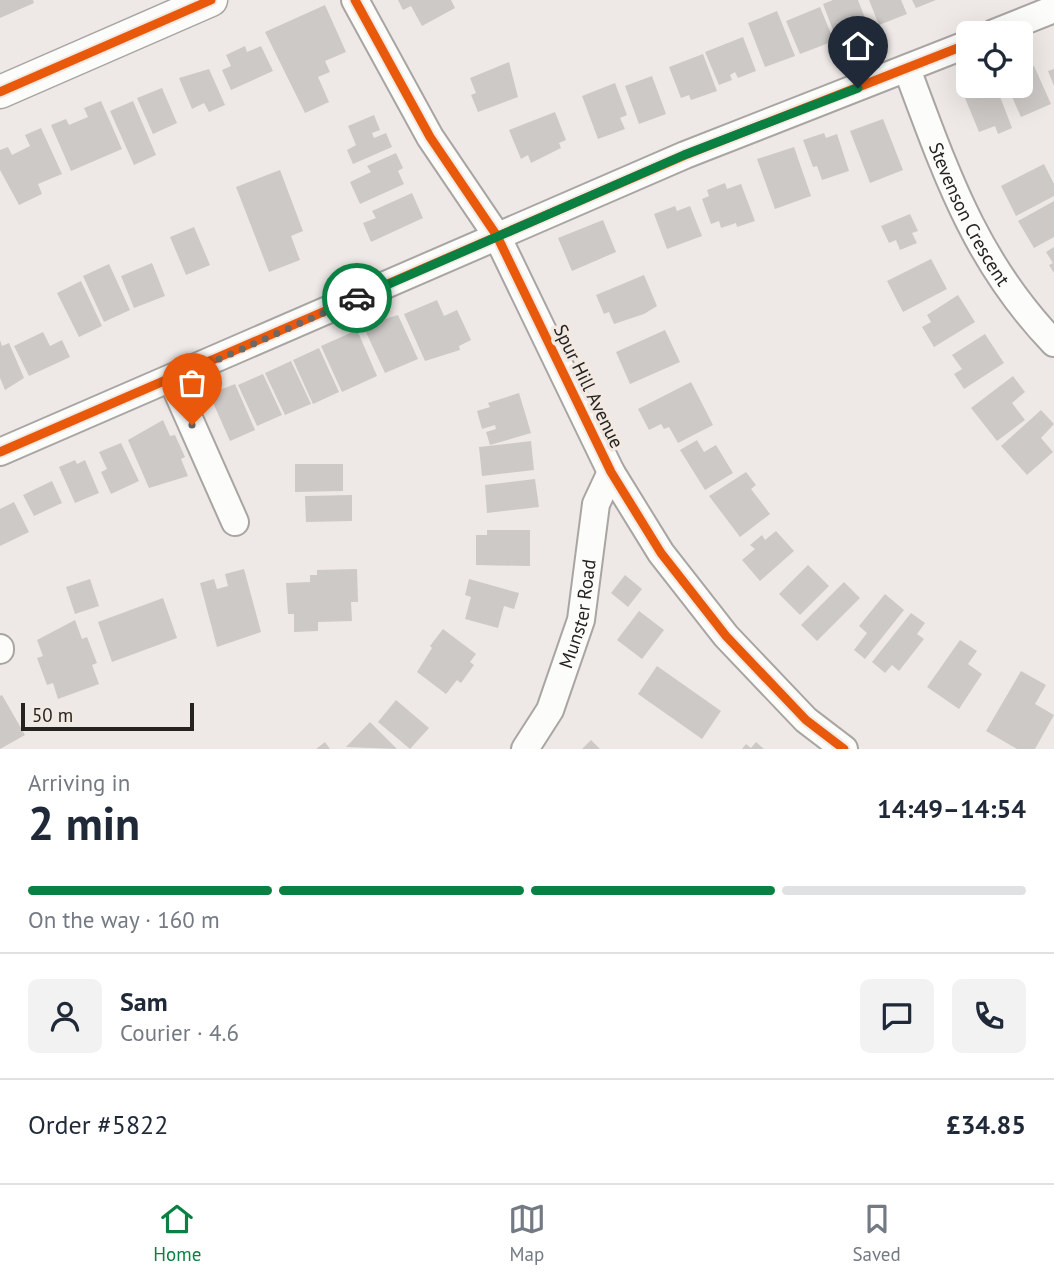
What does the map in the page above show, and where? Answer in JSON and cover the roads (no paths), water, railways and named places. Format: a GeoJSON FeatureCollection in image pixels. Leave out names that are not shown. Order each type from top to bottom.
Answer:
{"type":"FeatureCollection","features":[{"type":"Feature","properties":{"kind":"street","name":"Spur Hill Avenue"},"geometry":{"type":"LineString","coordinates":[[355,0],[430,137],[496,236],[611,472],[661,553],[726,636],[806,720],[844,749]]}},
{"type":"Feature","properties":{"kind":"street"},"geometry":{"type":"LineString","coordinates":[[0,92],[199,2]]}},
{"type":"Feature","properties":{"kind":"street"},"geometry":{"type":"LineString","coordinates":[[1024,21],[1054,9]]}},
{"type":"Feature","properties":{"kind":"street"},"geometry":{"type":"LineString","coordinates":[[0,452],[172,380],[684,155],[956,49]]}},
{"type":"Feature","properties":{"kind":"street","name":"Stevenson Crescent"},"geometry":{"type":"LineString","coordinates":[[907,69],[944,167],[978,243],[1023,309],[1054,343]]}},
{"type":"Feature","properties":{"kind":"street"},"geometry":{"type":"LineString","coordinates":[[172,380],[234,522]]}},
{"type":"Feature","properties":{"kind":"street","name":"Munster Road"},"geometry":{"type":"LineString","coordinates":[[525,749],[550,710],[581,620],[596,504],[611,472]]}}]}
